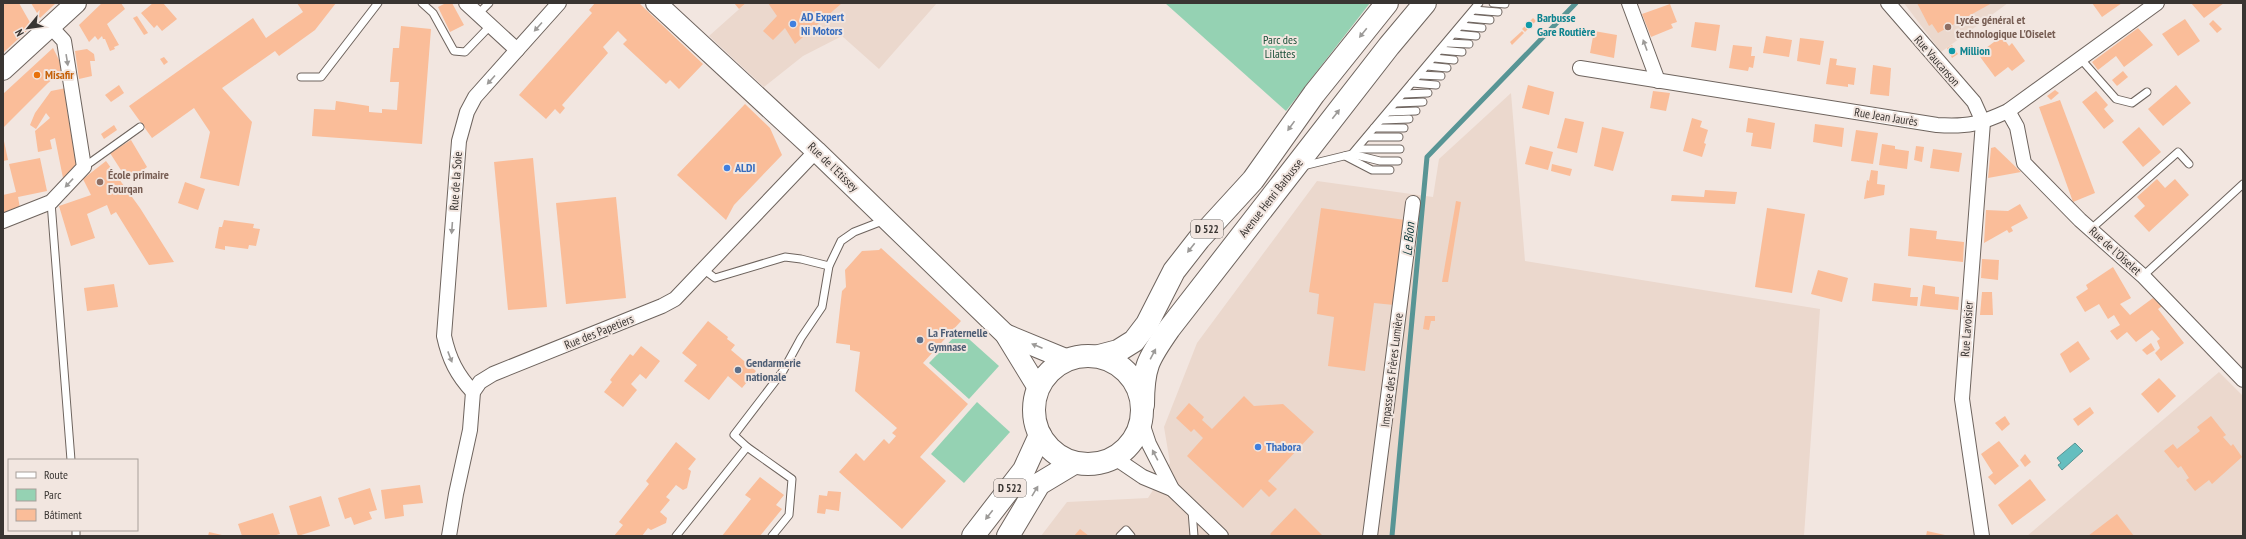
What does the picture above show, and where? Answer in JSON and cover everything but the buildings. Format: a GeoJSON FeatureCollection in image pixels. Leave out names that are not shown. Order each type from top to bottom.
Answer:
{"type":"FeatureCollection","features":[{"type":"Feature","properties":{"kind":"main road","name":"D 522"},"geometry":{"type":"LineString","coordinates":[[1100,356],[1118,351],[1134,341],[1147,324],[1174,271],[1199,239],[1253,180],[1314,94],[1388,3]]}},
{"type":"Feature","properties":{"kind":"main road","name":"Avenue Henri Barbusse"},"geometry":{"type":"LineString","coordinates":[[1142,412],[1143,377],[1152,354],[1388,46],[1425,3]]}},
{"type":"Feature","properties":{"kind":"main road"},"geometry":{"type":"LineString","coordinates":[[1081,356],[1100,356],[1121,366],[1136,382],[1142,412],[1141,427],[1131,444],[1115,458],[1098,464],[1074,463],[1055,453],[1040,435],[1034,408],[1038,388],[1046,375],[1061,362],[1081,356]]}},
{"type":"Feature","properties":{"kind":"main road","name":"D 522"},"geometry":{"type":"LineString","coordinates":[[973,536],[1024,470],[1040,435]]}},
{"type":"Feature","properties":{"kind":"main road","name":"D 522"},"geometry":{"type":"LineString","coordinates":[[1008,536],[1039,484],[1074,463]]}},
{"type":"Feature","properties":{"kind":"street"},"geometry":{"type":"LineString","coordinates":[[3,70],[76,3]]}},
{"type":"Feature","properties":{"kind":"street"},"geometry":{"type":"LineString","coordinates":[[466,3],[516,50]]}},
{"type":"Feature","properties":{"kind":"street","name":"Rue de la Soie"},"geometry":{"type":"LineString","coordinates":[[473,392],[460,377],[449,357],[444,336],[459,140],[467,112],[476,97],[559,3]]}},
{"type":"Feature","properties":{"kind":"street","name":"Rue de l'Etissey"},"geometry":{"type":"LineString","coordinates":[[656,3],[816,151],[1005,334],[1038,388]]}},
{"type":"Feature","properties":{"kind":"street"},"geometry":{"type":"LineString","coordinates":[[1629,3],[1658,82]]}},
{"type":"Feature","properties":{"kind":"street","name":"Rue Vaucanson"},"geometry":{"type":"LineString","coordinates":[[1888,3],[1974,102],[1983,122]]}},
{"type":"Feature","properties":{"kind":"street","name":"Rue Jean Jaurès"},"geometry":{"type":"LineString","coordinates":[[1580,68],[1658,82],[1937,125],[1965,127],[1983,122],[2008,111],[2079,57],[2157,3]]}},
{"type":"Feature","properties":{"kind":"street"},"geometry":{"type":"LineString","coordinates":[[3,221],[51,202],[84,167],[64,41],[50,26]]}},
{"type":"Feature","properties":{"kind":"street","name":"Rue de l'Oiselet"},"geometry":{"type":"LineString","coordinates":[[2008,111],[2018,127],[2024,163],[2091,229],[2142,276],[2243,380]]}},
{"type":"Feature","properties":{"kind":"street","name":"Rue Lavoisier"},"geometry":{"type":"LineString","coordinates":[[1982,536],[1962,398],[1983,122]]}},
{"type":"Feature","properties":{"kind":"street","name":"Rue des Papetiers"},"geometry":{"type":"LineString","coordinates":[[473,392],[480,382],[493,374],[662,306],[675,299],[702,268],[816,151]]}},
{"type":"Feature","properties":{"kind":"street","name":"Impasse des Frères Lumière"},"geometry":{"type":"LineString","coordinates":[[1370,536],[1413,203]]}},
{"type":"Feature","properties":{"kind":"street","name":"Rue de l'Etissey"},"geometry":{"type":"LineString","coordinates":[[1005,334],[1068,360]]}},
{"type":"Feature","properties":{"kind":"street"},"geometry":{"type":"LineString","coordinates":[[449,536],[456,494],[470,430],[473,392]]}},
{"type":"Feature","properties":{"kind":"street"},"geometry":{"type":"LineString","coordinates":[[1142,412],[1149,444],[1172,489],[1221,536]]}},
{"type":"Feature","properties":{"kind":"street"},"geometry":{"type":"LineString","coordinates":[[1115,458],[1143,477],[1172,489]]}},
{"type":"Feature","properties":{"kind":"lane"},"geometry":{"type":"LineString","coordinates":[[301,77],[321,77],[378,3]]}},
{"type":"Feature","properties":{"kind":"lane"},"geometry":{"type":"LineString","coordinates":[[422,3],[433,13],[454,51],[465,52],[490,26]]}},
{"type":"Feature","properties":{"kind":"lane"},"geometry":{"type":"LineString","coordinates":[[478,14],[488,3]]}},
{"type":"Feature","properties":{"kind":"lane"},"geometry":{"type":"LineString","coordinates":[[1355,152],[1468,18],[1478,3]]}},
{"type":"Feature","properties":{"kind":"lane"},"geometry":{"type":"LineString","coordinates":[[1493,3],[1505,4]]}},
{"type":"Feature","properties":{"kind":"lane"},"geometry":{"type":"LineString","coordinates":[[1474,10],[1498,12]]}},
{"type":"Feature","properties":{"kind":"lane"},"geometry":{"type":"LineString","coordinates":[[1468,18],[1490,20]]}},
{"type":"Feature","properties":{"kind":"lane"},"geometry":{"type":"LineString","coordinates":[[1461,26],[1482,28]]}},
{"type":"Feature","properties":{"kind":"lane"},"geometry":{"type":"LineString","coordinates":[[1454,34],[1476,36]]}},
{"type":"Feature","properties":{"kind":"lane"},"geometry":{"type":"LineString","coordinates":[[1447,43],[1469,44]]}},
{"type":"Feature","properties":{"kind":"lane"},"geometry":{"type":"LineString","coordinates":[[1440,50],[1462,52]]}},
{"type":"Feature","properties":{"kind":"lane"},"geometry":{"type":"LineString","coordinates":[[2079,57],[2116,99],[2132,103],[2146,92]]}},
{"type":"Feature","properties":{"kind":"lane"},"geometry":{"type":"LineString","coordinates":[[1434,58],[1454,60]]}},
{"type":"Feature","properties":{"kind":"lane"},"geometry":{"type":"LineString","coordinates":[[1426,66],[1447,68]]}},
{"type":"Feature","properties":{"kind":"lane"},"geometry":{"type":"LineString","coordinates":[[1420,75],[1442,76]]}},
{"type":"Feature","properties":{"kind":"lane"},"geometry":{"type":"LineString","coordinates":[[1412,83],[1436,85]]}},
{"type":"Feature","properties":{"kind":"lane"},"geometry":{"type":"LineString","coordinates":[[1404,94],[1428,93]]}},
{"type":"Feature","properties":{"kind":"lane"},"geometry":{"type":"LineString","coordinates":[[1396,103],[1423,102]]}},
{"type":"Feature","properties":{"kind":"lane"},"geometry":{"type":"LineString","coordinates":[[1388,112],[1416,111]]}},
{"type":"Feature","properties":{"kind":"lane"},"geometry":{"type":"LineString","coordinates":[[1382,120],[1409,119]]}},
{"type":"Feature","properties":{"kind":"lane"},"geometry":{"type":"LineString","coordinates":[[84,167],[140,126]]}},
{"type":"Feature","properties":{"kind":"lane"},"geometry":{"type":"LineString","coordinates":[[1374,128],[1404,128]]}},
{"type":"Feature","properties":{"kind":"lane"},"geometry":{"type":"LineString","coordinates":[[1367,137],[1399,137]]}},
{"type":"Feature","properties":{"kind":"lane"},"geometry":{"type":"LineString","coordinates":[[1295,167],[1345,156],[1355,152],[1400,149]]}},
{"type":"Feature","properties":{"kind":"lane"},"geometry":{"type":"LineString","coordinates":[[1355,152],[1380,161],[1398,161]]}},
{"type":"Feature","properties":{"kind":"lane"},"geometry":{"type":"LineString","coordinates":[[2091,229],[2178,152],[2189,164]]}},
{"type":"Feature","properties":{"kind":"lane"},"geometry":{"type":"LineString","coordinates":[[1345,156],[1372,170],[1390,170]]}},
{"type":"Feature","properties":{"kind":"lane"},"geometry":{"type":"LineString","coordinates":[[2142,276],[2243,184]]}},
{"type":"Feature","properties":{"kind":"lane"},"geometry":{"type":"LineString","coordinates":[[51,202],[70,459]]}},
{"type":"Feature","properties":{"kind":"lane"},"geometry":{"type":"LineString","coordinates":[[772,536],[789,514],[792,479],[747,447],[734,435],[783,371],[801,338],[822,307],[829,266],[841,241],[848,235],[887,219]]}},
{"type":"Feature","properties":{"kind":"lane"},"geometry":{"type":"LineString","coordinates":[[702,268],[715,278],[785,257],[801,259],[829,266]]}},
{"type":"Feature","properties":{"kind":"lane"},"geometry":{"type":"LineString","coordinates":[[676,536],[747,447]]}},
{"type":"Feature","properties":{"kind":"lane"},"geometry":{"type":"LineString","coordinates":[[1192,508],[1194,536]]}},
{"type":"Feature","properties":{"kind":"lane"},"geometry":{"type":"LineString","coordinates":[[1120,536],[1126,530],[1132,536]]}},
{"type":"Feature","properties":{"kind":"shaded area"},"geometry":{"type":"Polygon","coordinates":[[[746,3],[937,3],[879,69],[842,36],[803,56],[764,87],[709,36],[746,3]]]}},
{"type":"Feature","properties":{"kind":"shaded area","name":"Lycée général et technologique L'Oiselet"},"geometry":{"type":"Polygon","coordinates":[[[1904,3],[2008,3],[1941,52],[1904,3]]]}},
{"type":"Feature","properties":{"kind":"shaded area"},"geometry":{"type":"Polygon","coordinates":[[[1511,93],[1525,261],[1820,309],[1804,536],[1041,536],[1067,502],[1148,498],[1170,463],[1164,427],[1197,343],[1317,181],[1433,197],[1439,159],[1511,93]]]}},
{"type":"Feature","properties":{"kind":"shaded area"},"geometry":{"type":"Polygon","coordinates":[[[2219,372],[2243,396],[2243,536],[2027,536],[2219,372]]]}},
{"type":"Feature","properties":{"kind":"green space","name":"Parc des Lilattes"},"geometry":{"type":"Polygon","coordinates":[[[1165,3],[1370,3],[1286,111],[1165,3]]]}},
{"type":"Feature","properties":{"kind":"green space"},"geometry":{"type":"Polygon","coordinates":[[[960,331],[999,366],[969,399],[929,363],[960,331]]]}},
{"type":"Feature","properties":{"kind":"green space"},"geometry":{"type":"Polygon","coordinates":[[[977,402],[1010,432],[964,483],[931,454],[977,402]]]}},
{"type":"Feature","properties":{"kind":"water"},"geometry":{"type":"Polygon","coordinates":[[[2075,443],[2083,451],[2062,470],[2058,465],[2061,463],[2057,458],[2075,443]]]}},
{"type":"Feature","properties":{"kind":"waterway","name":"Le Bion"},"geometry":{"type":"LineString","coordinates":[[1392,536],[1427,157],[1576,3]]}},
{"type":"Feature","properties":{"kind":"place","name":"AD Expert Ni Motors"},"geometry":{"type":"Point","coordinates":[793,24]}},
{"type":"Feature","properties":{"kind":"place","name":"Barbusse Gare Routière"},"geometry":{"type":"Point","coordinates":[1529,25]}},
{"type":"Feature","properties":{"kind":"place","name":"Lycée général et technologique L'Oiselet"},"geometry":{"type":"Point","coordinates":[1948,27]}},
{"type":"Feature","properties":{"kind":"place","name":"Million"},"geometry":{"type":"Point","coordinates":[1952,51]}},
{"type":"Feature","properties":{"kind":"place","name":"Misafir"},"geometry":{"type":"Point","coordinates":[37,75]}},
{"type":"Feature","properties":{"kind":"place","name":"ALDI"},"geometry":{"type":"Point","coordinates":[727,168]}},
{"type":"Feature","properties":{"kind":"place","name":"École primaire Fourqan"},"geometry":{"type":"Point","coordinates":[100,182]}},
{"type":"Feature","properties":{"kind":"place","name":"La Fraternelle Gymnase"},"geometry":{"type":"Point","coordinates":[920,340]}},
{"type":"Feature","properties":{"kind":"place","name":"Gendarmerie nationale"},"geometry":{"type":"Point","coordinates":[738,370]}},
{"type":"Feature","properties":{"kind":"place","name":"Thabora"},"geometry":{"type":"Point","coordinates":[1258,447]}}]}
